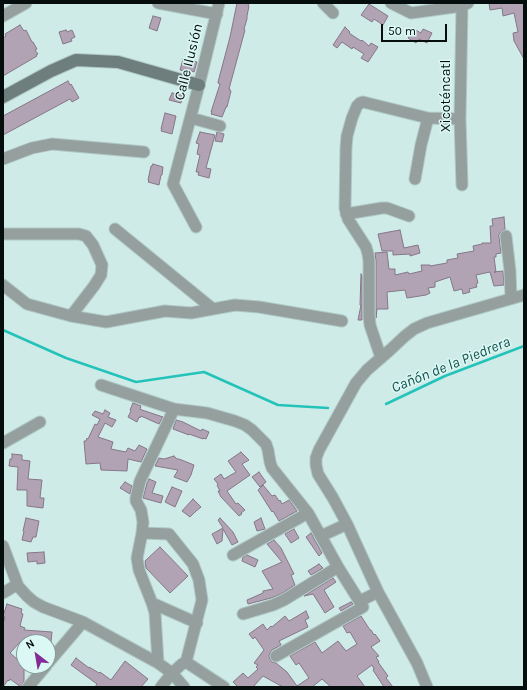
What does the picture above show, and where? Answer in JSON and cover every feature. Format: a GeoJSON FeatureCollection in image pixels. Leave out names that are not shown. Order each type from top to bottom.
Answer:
{"type":"FeatureCollection","features":[{"type":"Feature","properties":{"kind":"street"},"geometry":{"type":"LineString","coordinates":[[3,16],[26,3]]}},
{"type":"Feature","properties":{"kind":"street","name":"Calle Ilusión"},"geometry":{"type":"LineString","coordinates":[[158,3],[218,8],[173,184],[196,227]]}},
{"type":"Feature","properties":{"kind":"street"},"geometry":{"type":"LineString","coordinates":[[323,3],[333,13]]}},
{"type":"Feature","properties":{"kind":"street"},"geometry":{"type":"LineString","coordinates":[[391,3],[411,13],[465,5]]}},
{"type":"Feature","properties":{"kind":"street","name":"Xicoténcatl"},"geometry":{"type":"LineString","coordinates":[[462,185],[460,119],[465,5]]}},
{"type":"Feature","properties":{"kind":"street"},"geometry":{"type":"LineString","coordinates":[[3,97],[51,71],[76,60],[118,62],[199,85]]}},
{"type":"Feature","properties":{"kind":"street"},"geometry":{"type":"LineString","coordinates":[[381,358],[370,325],[368,254],[366,247],[348,219],[345,208],[346,148],[347,136],[352,118],[360,103],[363,102],[428,118],[460,119]]}},
{"type":"Feature","properties":{"kind":"street","name":"Calle Ilusión"},"geometry":{"type":"LineString","coordinates":[[191,118],[220,126]]}},
{"type":"Feature","properties":{"kind":"street"},"geometry":{"type":"LineString","coordinates":[[415,179],[421,145],[428,118]]}},
{"type":"Feature","properties":{"kind":"street"},"geometry":{"type":"LineString","coordinates":[[3,159],[32,148],[52,144],[144,152]]}},
{"type":"Feature","properties":{"kind":"street"},"geometry":{"type":"LineString","coordinates":[[346,214],[387,208],[409,216]]}},
{"type":"Feature","properties":{"kind":"street"},"geometry":{"type":"LineString","coordinates":[[115,229],[213,309]]}},
{"type":"Feature","properties":{"kind":"street"},"geometry":{"type":"LineString","coordinates":[[3,234],[78,234],[86,236],[93,244],[102,265],[102,275],[70,316]]}},
{"type":"Feature","properties":{"kind":"street"},"geometry":{"type":"LineString","coordinates":[[506,236],[511,298]]}},
{"type":"Feature","properties":{"kind":"street"},"geometry":{"type":"LineString","coordinates":[[3,285],[27,304],[70,316],[106,322],[165,311],[191,313],[235,305],[259,307],[342,321]]}},
{"type":"Feature","properties":{"kind":"street"},"geometry":{"type":"LineString","coordinates":[[427,687],[417,663],[378,592],[347,524],[318,474],[316,458],[356,383],[367,370],[405,336],[414,329],[427,323],[524,295]]}},
{"type":"Feature","properties":{"kind":"street"},"geometry":{"type":"LineString","coordinates":[[101,385],[174,409],[207,413],[245,425],[266,444],[272,468],[308,512],[338,567],[363,607],[276,656]]}},
{"type":"Feature","properties":{"kind":"street"},"geometry":{"type":"LineString","coordinates":[[158,662],[155,613],[139,570],[137,558],[143,522],[141,510],[136,501],[136,494],[140,481],[174,409]]}},
{"type":"Feature","properties":{"kind":"street"},"geometry":{"type":"LineString","coordinates":[[3,444],[40,422]]}},
{"type":"Feature","properties":{"kind":"street"},"geometry":{"type":"LineString","coordinates":[[233,555],[308,512]]}},
{"type":"Feature","properties":{"kind":"street"},"geometry":{"type":"LineString","coordinates":[[322,536],[347,524]]}},
{"type":"Feature","properties":{"kind":"street"},"geometry":{"type":"LineString","coordinates":[[142,533],[169,534],[193,564],[200,580],[202,600],[187,663]]}},
{"type":"Feature","properties":{"kind":"street"},"geometry":{"type":"LineString","coordinates":[[3,546],[18,586],[34,602],[42,607],[83,622],[158,662],[184,687]]}},
{"type":"Feature","properties":{"kind":"street"},"geometry":{"type":"LineString","coordinates":[[243,614],[284,600],[338,567]]}},
{"type":"Feature","properties":{"kind":"street"},"geometry":{"type":"LineString","coordinates":[[3,593],[13,587],[18,586]]}},
{"type":"Feature","properties":{"kind":"street"},"geometry":{"type":"LineString","coordinates":[[360,601],[378,592]]}},
{"type":"Feature","properties":{"kind":"street"},"geometry":{"type":"LineString","coordinates":[[152,603],[197,623]]}},
{"type":"Feature","properties":{"kind":"street"},"geometry":{"type":"LineString","coordinates":[[56,654],[83,622]]}},
{"type":"Feature","properties":{"kind":"street"},"geometry":{"type":"LineString","coordinates":[[161,687],[182,664],[187,663],[224,687]]}},
{"type":"Feature","properties":{"kind":"street"},"geometry":{"type":"LineString","coordinates":[[28,687],[39,674]]}},
{"type":"Feature","properties":{"kind":"building"},"geometry":{"type":"Polygon","coordinates":[[[237,3],[249,3],[249,6],[245,30],[229,89],[231,91],[227,107],[222,117],[211,114],[211,112],[220,84],[218,82],[237,3]]]}},
{"type":"Feature","properties":{"kind":"building"},"geometry":{"type":"Polygon","coordinates":[[[489,3],[524,3],[524,59],[514,41],[513,33],[518,32],[514,13],[503,16],[502,8],[490,10],[489,3]]]}},
{"type":"Feature","properties":{"kind":"building"},"geometry":{"type":"Polygon","coordinates":[[[369,4],[388,16],[383,25],[374,19],[372,22],[361,15],[369,4]]]}},
{"type":"Feature","properties":{"kind":"building"},"geometry":{"type":"Polygon","coordinates":[[[153,16],[161,18],[157,31],[149,28],[153,16]]]}},
{"type":"Feature","properties":{"kind":"building"},"geometry":{"type":"Polygon","coordinates":[[[20,25],[24,31],[26,30],[37,49],[35,50],[38,54],[3,76],[3,38],[6,36],[5,34],[20,25]]]}},
{"type":"Feature","properties":{"kind":"building"},"geometry":{"type":"Polygon","coordinates":[[[345,27],[350,32],[349,33],[361,41],[362,40],[369,46],[371,43],[378,47],[368,62],[361,58],[364,54],[353,47],[352,49],[342,42],[337,48],[333,45],[345,27]]]}},
{"type":"Feature","properties":{"kind":"building"},"geometry":{"type":"Polygon","coordinates":[[[414,29],[421,33],[423,29],[432,33],[427,43],[419,39],[416,43],[408,38],[414,29]]]}},
{"type":"Feature","properties":{"kind":"building"},"geometry":{"type":"Polygon","coordinates":[[[66,30],[67,32],[72,30],[75,37],[71,39],[72,41],[63,44],[59,32],[66,30]]]}},
{"type":"Feature","properties":{"kind":"building"},"geometry":{"type":"Polygon","coordinates":[[[183,59],[197,62],[194,72],[189,70],[189,72],[180,70],[183,59]]]}},
{"type":"Feature","properties":{"kind":"building"},"geometry":{"type":"Polygon","coordinates":[[[68,81],[79,98],[72,102],[70,99],[3,135],[3,116],[68,81]]]}},
{"type":"Feature","properties":{"kind":"building"},"geometry":{"type":"Polygon","coordinates":[[[172,93],[182,95],[181,103],[169,100],[172,93]]]}},
{"type":"Feature","properties":{"kind":"building"},"geometry":{"type":"Polygon","coordinates":[[[165,113],[176,116],[172,134],[161,131],[165,113]]]}},
{"type":"Feature","properties":{"kind":"building"},"geometry":{"type":"Polygon","coordinates":[[[200,132],[215,135],[206,168],[211,169],[209,178],[198,175],[199,172],[196,172],[200,155],[197,154],[199,144],[196,143],[200,132]]]}},
{"type":"Feature","properties":{"kind":"building"},"geometry":{"type":"Polygon","coordinates":[[[217,132],[224,134],[222,142],[215,141],[217,132]]]}},
{"type":"Feature","properties":{"kind":"building"},"geometry":{"type":"Polygon","coordinates":[[[153,164],[163,167],[159,185],[148,182],[151,166],[153,164]]]}},
{"type":"Feature","properties":{"kind":"building"},"geometry":{"type":"Polygon","coordinates":[[[504,217],[505,229],[499,234],[501,253],[496,254],[496,257],[494,257],[496,272],[503,271],[504,285],[494,286],[490,272],[476,275],[478,283],[476,284],[477,287],[469,289],[470,292],[463,294],[462,289],[454,291],[450,277],[435,282],[435,287],[428,288],[430,293],[426,295],[407,298],[405,290],[387,292],[388,309],[377,309],[376,318],[375,253],[387,252],[389,269],[395,269],[395,275],[422,271],[421,265],[430,266],[447,263],[447,260],[458,258],[457,254],[474,251],[473,246],[482,243],[491,243],[490,226],[493,226],[492,219],[504,217]]]}},
{"type":"Feature","properties":{"kind":"building"},"geometry":{"type":"Polygon","coordinates":[[[400,230],[404,248],[418,245],[420,253],[410,256],[410,254],[393,255],[393,251],[382,251],[378,234],[400,230]]]}},
{"type":"Feature","properties":{"kind":"building"},"geometry":{"type":"Polygon","coordinates":[[[361,274],[362,320],[358,320],[361,305],[361,274]]]}},
{"type":"Feature","properties":{"kind":"building"},"geometry":{"type":"Polygon","coordinates":[[[133,403],[141,406],[140,409],[142,410],[163,417],[159,424],[141,416],[137,422],[128,417],[133,403]]]}},
{"type":"Feature","properties":{"kind":"building"},"geometry":{"type":"Polygon","coordinates":[[[105,410],[110,413],[108,417],[116,420],[112,427],[105,423],[98,437],[113,442],[111,449],[126,452],[128,448],[135,451],[139,445],[147,449],[141,462],[128,459],[127,471],[101,470],[100,463],[86,464],[84,441],[86,441],[87,438],[88,439],[95,424],[97,425],[100,419],[92,415],[95,411],[103,414],[105,410]]]}},
{"type":"Feature","properties":{"kind":"building"},"geometry":{"type":"Polygon","coordinates":[[[176,420],[201,431],[202,429],[209,432],[206,439],[173,429],[176,420]]]}},
{"type":"Feature","properties":{"kind":"building"},"geometry":{"type":"Polygon","coordinates":[[[241,452],[249,460],[242,464],[250,475],[227,491],[236,504],[238,503],[245,510],[239,516],[221,497],[218,491],[220,491],[217,485],[218,484],[214,479],[221,474],[224,479],[236,472],[228,461],[241,452]]]}},
{"type":"Feature","properties":{"kind":"building"},"geometry":{"type":"Polygon","coordinates":[[[12,454],[22,455],[22,460],[30,461],[28,479],[42,480],[40,498],[44,498],[43,508],[27,506],[27,490],[17,490],[18,467],[9,466],[10,459],[12,459],[12,454]]]}},
{"type":"Feature","properties":{"kind":"building"},"geometry":{"type":"Polygon","coordinates":[[[174,456],[177,459],[194,465],[187,482],[174,477],[178,470],[155,466],[159,458],[164,459],[174,456]]]}},
{"type":"Feature","properties":{"kind":"building"},"geometry":{"type":"Polygon","coordinates":[[[259,472],[266,482],[260,487],[252,477],[259,472]]]}},
{"type":"Feature","properties":{"kind":"building"},"geometry":{"type":"Polygon","coordinates":[[[149,479],[156,482],[152,493],[163,496],[161,503],[143,498],[149,479]]]}},
{"type":"Feature","properties":{"kind":"building"},"geometry":{"type":"Polygon","coordinates":[[[125,482],[132,486],[130,494],[120,488],[125,482]]]}},
{"type":"Feature","properties":{"kind":"building"},"geometry":{"type":"Polygon","coordinates":[[[263,485],[272,496],[275,495],[279,501],[280,500],[282,504],[289,500],[297,511],[279,521],[258,490],[263,485]]]}},
{"type":"Feature","properties":{"kind":"building"},"geometry":{"type":"Polygon","coordinates":[[[172,487],[182,491],[175,507],[165,502],[172,487]]]}},
{"type":"Feature","properties":{"kind":"building"},"geometry":{"type":"Polygon","coordinates":[[[193,499],[201,507],[190,517],[182,511],[193,499]]]}},
{"type":"Feature","properties":{"kind":"building"},"geometry":{"type":"Polygon","coordinates":[[[26,518],[39,521],[36,537],[33,537],[31,542],[22,540],[26,518]]]}},
{"type":"Feature","properties":{"kind":"building"},"geometry":{"type":"Polygon","coordinates":[[[220,518],[233,532],[238,542],[232,545],[223,529],[222,541],[217,544],[212,534],[223,528],[218,520],[220,518]]]}},
{"type":"Feature","properties":{"kind":"building"},"geometry":{"type":"Polygon","coordinates":[[[261,518],[265,529],[257,531],[254,522],[261,518]]]}},
{"type":"Feature","properties":{"kind":"building"},"geometry":{"type":"Polygon","coordinates":[[[294,529],[299,538],[291,543],[285,534],[294,529]]]}},
{"type":"Feature","properties":{"kind":"building"},"geometry":{"type":"Polygon","coordinates":[[[311,533],[322,553],[319,556],[306,537],[311,533]]]}},
{"type":"Feature","properties":{"kind":"building"},"geometry":{"type":"Polygon","coordinates":[[[274,540],[281,548],[294,574],[291,575],[295,585],[281,594],[248,604],[247,600],[263,593],[263,591],[273,589],[262,571],[282,562],[267,544],[274,540]]]}},
{"type":"Feature","properties":{"kind":"building"},"geometry":{"type":"Polygon","coordinates":[[[160,547],[188,576],[170,593],[146,568],[145,561],[160,547]]]}},
{"type":"Feature","properties":{"kind":"building"},"geometry":{"type":"Polygon","coordinates":[[[44,552],[45,563],[37,564],[37,561],[28,562],[27,553],[44,552]]]}},
{"type":"Feature","properties":{"kind":"building"},"geometry":{"type":"Polygon","coordinates":[[[247,555],[258,560],[255,567],[242,561],[243,557],[247,555]]]}},
{"type":"Feature","properties":{"kind":"building"},"geometry":{"type":"Polygon","coordinates":[[[319,564],[323,568],[311,575],[308,571],[319,564]]]}},
{"type":"Feature","properties":{"kind":"building"},"geometry":{"type":"Polygon","coordinates":[[[333,578],[336,582],[324,590],[334,607],[325,613],[313,594],[304,596],[333,578]]]}},
{"type":"Feature","properties":{"kind":"building"},"geometry":{"type":"Polygon","coordinates":[[[351,602],[353,604],[341,611],[339,608],[351,602]]]}},
{"type":"Feature","properties":{"kind":"building"},"geometry":{"type":"Polygon","coordinates":[[[7,604],[22,609],[21,613],[23,614],[20,626],[25,628],[24,630],[52,632],[52,634],[16,634],[16,646],[10,653],[16,658],[16,674],[24,674],[24,681],[21,687],[10,679],[3,687],[3,624],[5,617],[3,616],[7,604]]]}},
{"type":"Feature","properties":{"kind":"building"},"geometry":{"type":"Polygon","coordinates":[[[306,611],[309,618],[305,620],[308,627],[279,641],[281,645],[272,650],[269,656],[272,662],[276,663],[287,672],[297,686],[309,678],[299,663],[296,665],[290,656],[315,642],[322,653],[338,641],[346,651],[357,644],[350,632],[347,633],[343,626],[361,616],[370,630],[380,641],[371,647],[379,656],[376,657],[378,662],[388,676],[386,678],[393,687],[384,687],[373,670],[372,665],[357,676],[365,687],[331,687],[322,679],[312,687],[283,687],[263,676],[253,687],[238,687],[233,682],[243,673],[248,678],[258,669],[256,667],[258,665],[254,663],[264,650],[255,637],[253,639],[249,634],[263,624],[267,630],[285,616],[289,621],[306,611]]]}},
{"type":"Feature","properties":{"kind":"building"},"geometry":{"type":"Polygon","coordinates":[[[76,658],[89,668],[99,673],[100,672],[111,680],[125,661],[148,679],[141,687],[95,687],[97,684],[71,665],[76,658]]]}},
{"type":"Feature","properties":{"kind":"waterway","name":"Cañón de la Piedrera"},"geometry":{"type":"LineString","coordinates":[[3,330],[66,358],[136,382],[204,372],[278,405],[328,408]]}},
{"type":"Feature","properties":{"kind":"waterway","name":"Cañón de la Piedrera"},"geometry":{"type":"LineString","coordinates":[[386,404],[445,376],[524,346]]}}]}
